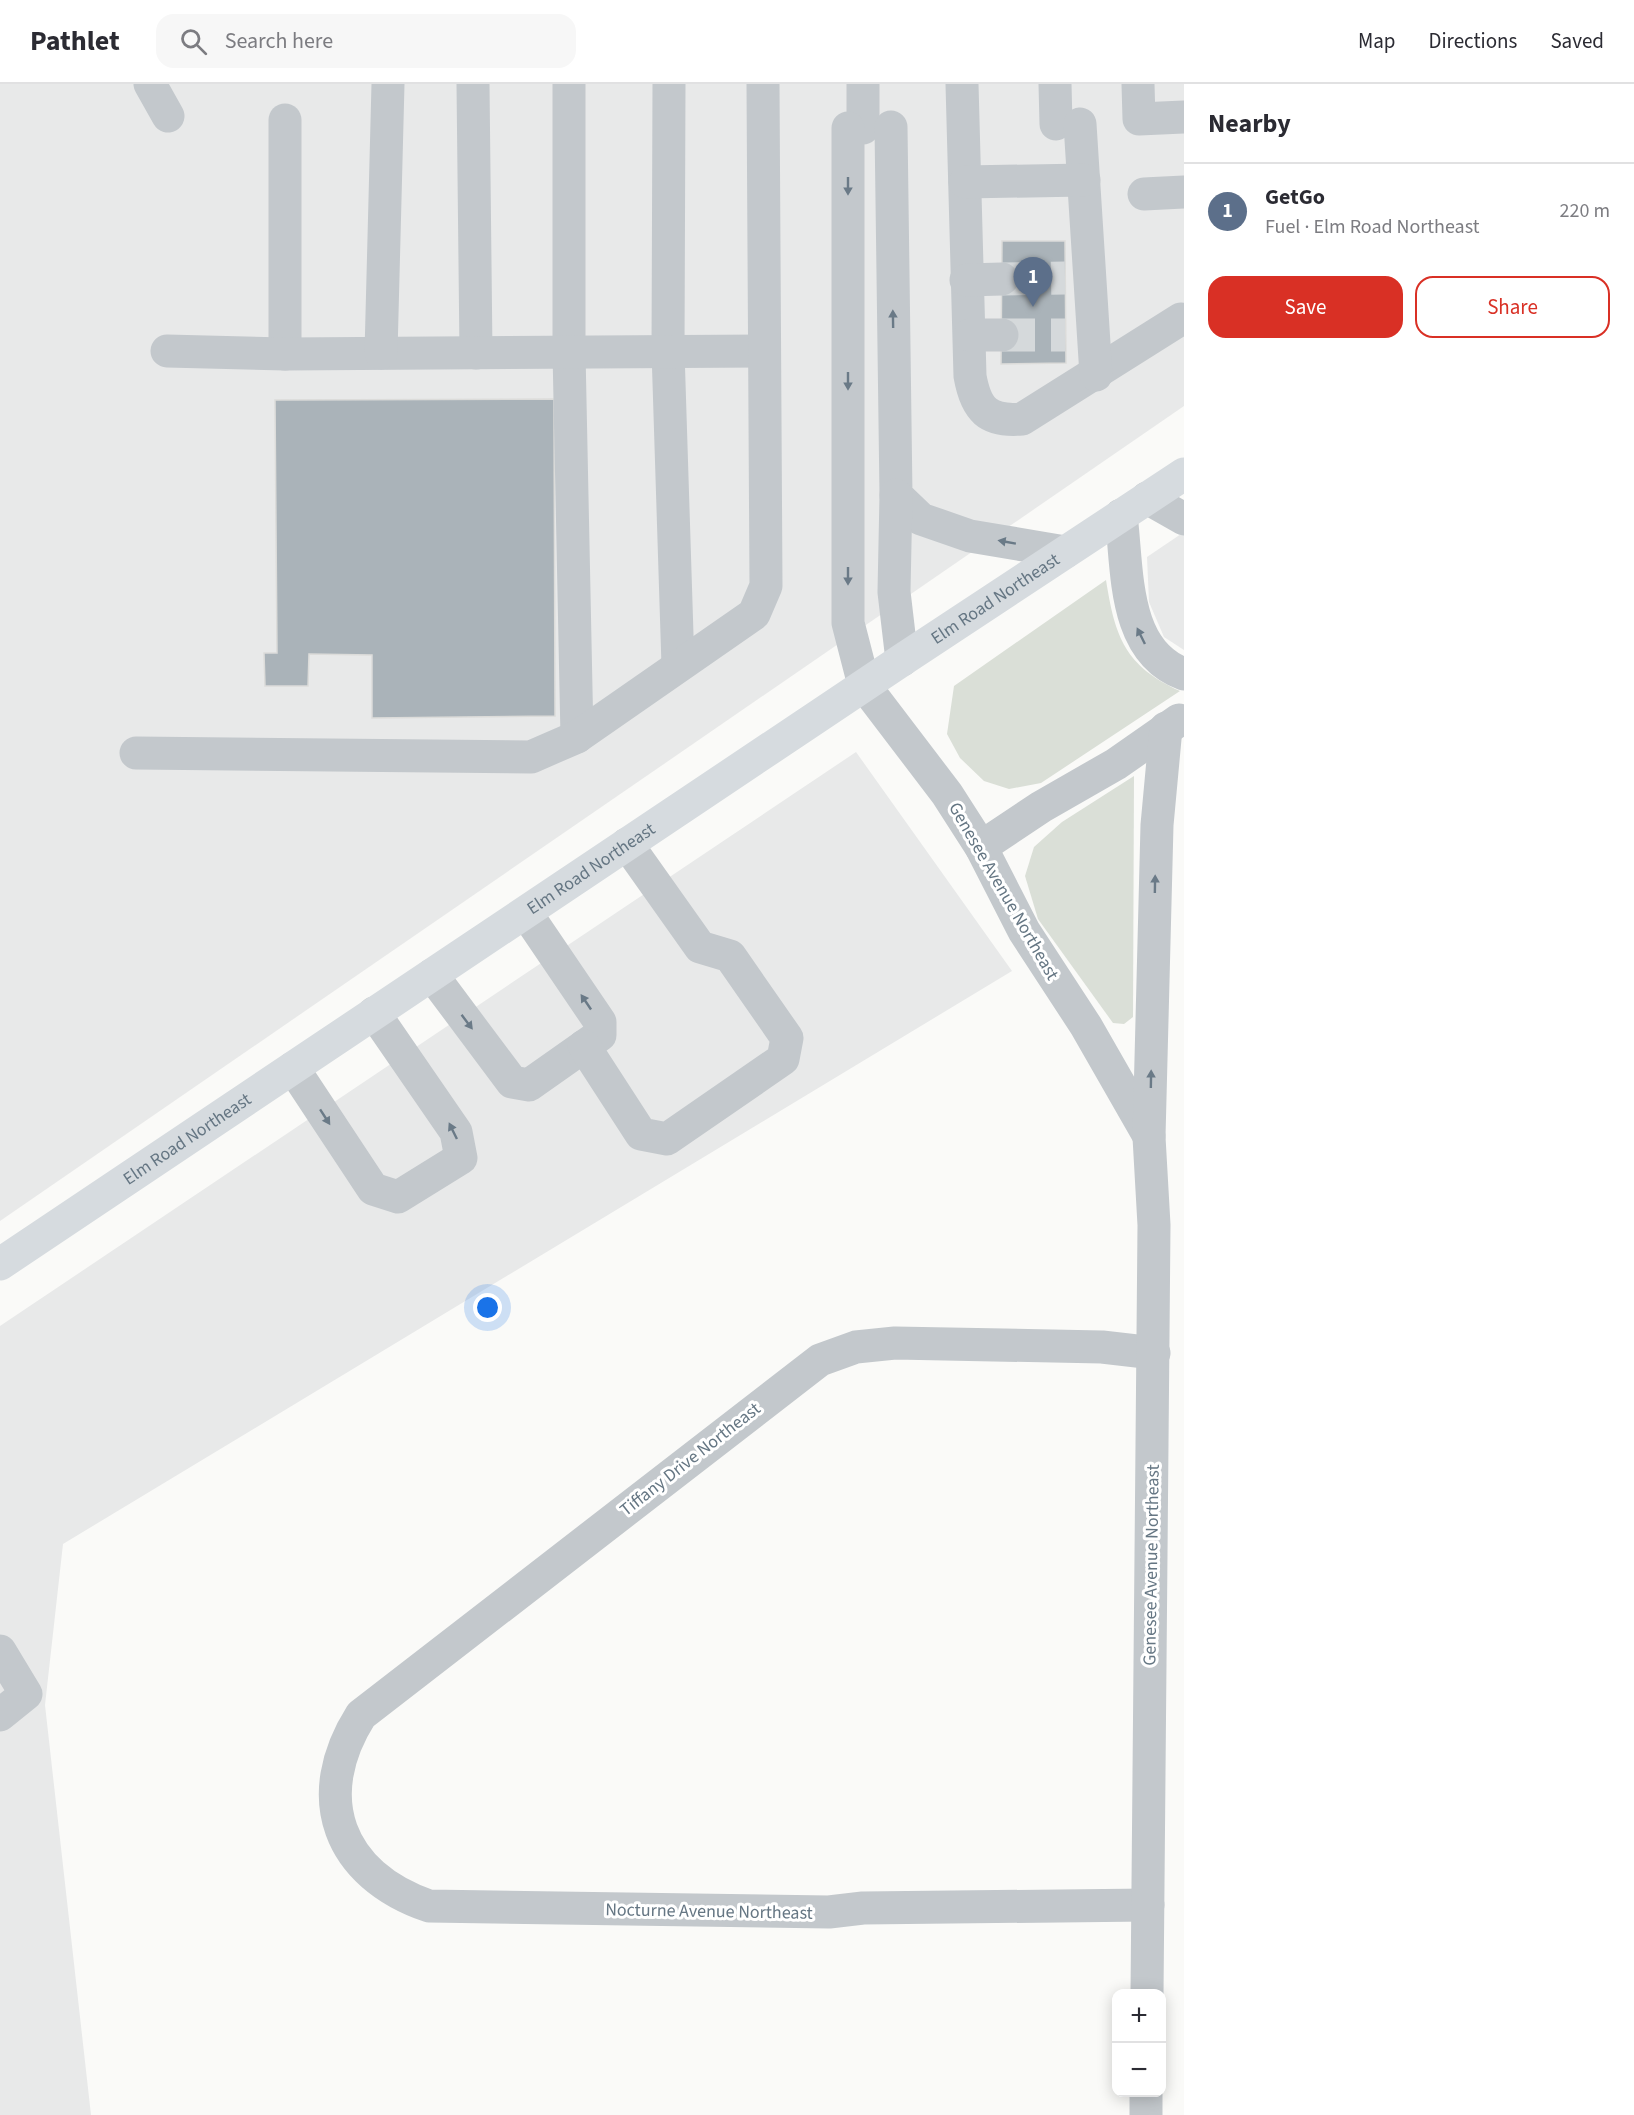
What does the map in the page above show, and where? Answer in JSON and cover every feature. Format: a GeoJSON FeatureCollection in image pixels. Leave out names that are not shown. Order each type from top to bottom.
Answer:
{"type":"FeatureCollection","features":[{"type":"Feature","properties":{"kind":"main road","name":"Elm Road Northeast"},"geometry":{"type":"LineString","coordinates":[[0,1264],[864,685],[1184,474]]}},
{"type":"Feature","properties":{"kind":"street"},"geometry":{"type":"LineString","coordinates":[[150,84],[168,116]]}},
{"type":"Feature","properties":{"kind":"street"},"geometry":{"type":"LineString","coordinates":[[381,353],[388,84]]}},
{"type":"Feature","properties":{"kind":"street"},"geometry":{"type":"LineString","coordinates":[[473,84],[476,352]]}},
{"type":"Feature","properties":{"kind":"street"},"geometry":{"type":"LineString","coordinates":[[569,84],[570,352],[577,737]]}},
{"type":"Feature","properties":{"kind":"street"},"geometry":{"type":"LineString","coordinates":[[669,84],[668,351],[678,666]]}},
{"type":"Feature","properties":{"kind":"street"},"geometry":{"type":"LineString","coordinates":[[136,753],[531,757],[577,737],[754,614],[766,586],[763,84]]}},
{"type":"Feature","properties":{"kind":"street"},"geometry":{"type":"LineString","coordinates":[[863,84],[896,495],[894,592],[902,660]]}},
{"type":"Feature","properties":{"kind":"street"},"geometry":{"type":"LineString","coordinates":[[962,84],[970,376],[973,396],[986,412],[1001,421],[1022,419],[1096,375],[1181,319]]}},
{"type":"Feature","properties":{"kind":"street"},"geometry":{"type":"LineString","coordinates":[[1055,84],[1084,180],[1077,278],[1079,335],[1096,375]]}},
{"type":"Feature","properties":{"kind":"street"},"geometry":{"type":"LineString","coordinates":[[1138,84],[1139,119],[1184,117]]}},
{"type":"Feature","properties":{"kind":"street"},"geometry":{"type":"LineString","coordinates":[[285,120],[285,354]]}},
{"type":"Feature","properties":{"kind":"street"},"geometry":{"type":"LineString","coordinates":[[864,685],[849,623],[867,128]]}},
{"type":"Feature","properties":{"kind":"street"},"geometry":{"type":"LineString","coordinates":[[965,182],[1084,180]]}},
{"type":"Feature","properties":{"kind":"street"},"geometry":{"type":"LineString","coordinates":[[1144,194],[1184,192]]}},
{"type":"Feature","properties":{"kind":"street"},"geometry":{"type":"LineString","coordinates":[[966,280],[1002,279]]}},
{"type":"Feature","properties":{"kind":"street"},"geometry":{"type":"LineString","coordinates":[[970,335],[1002,335]]}},
{"type":"Feature","properties":{"kind":"street"},"geometry":{"type":"LineString","coordinates":[[167,351],[285,354],[764,351]]}},
{"type":"Feature","properties":{"kind":"street"},"geometry":{"type":"LineString","coordinates":[[896,495],[921,519],[970,536],[1065,552]]}},
{"type":"Feature","properties":{"kind":"street"},"geometry":{"type":"LineString","coordinates":[[1184,519],[1134,506],[1135,623],[1146,645],[1162,662],[1184,674]]}},
{"type":"Feature","properties":{"kind":"street","name":"Genesee Avenue Northeast"},"geometry":{"type":"LineString","coordinates":[[864,685],[947,794],[981,847],[1024,931],[1086,1026],[1149,1137]]}},
{"type":"Feature","properties":{"kind":"street"},"geometry":{"type":"LineString","coordinates":[[981,847],[1041,807],[1116,764],[1175,723]]}},
{"type":"Feature","properties":{"kind":"street","name":"Genesee Avenue Northeast"},"geometry":{"type":"LineString","coordinates":[[1147,1989],[1154,1353],[1154,1225],[1149,1137],[1157,825],[1175,723]]}},
{"type":"Feature","properties":{"kind":"street"},"geometry":{"type":"LineString","coordinates":[[584,1046],[641,1134],[667,1139],[783,1059],[787,1038],[730,956],[700,947],[627,844]]}},
{"type":"Feature","properties":{"kind":"street"},"geometry":{"type":"LineString","coordinates":[[432,975],[512,1082],[529,1085],[600,1035],[600,1022],[526,913]]}},
{"type":"Feature","properties":{"kind":"street"},"geometry":{"type":"LineString","coordinates":[[293,1068],[373,1189],[398,1197],[461,1158],[456,1132],[374,1013]]}},
{"type":"Feature","properties":{"kind":"street","name":"Tiffany Drive Northeast"},"geometry":{"type":"LineString","coordinates":[[334,1793],[338,1764],[348,1736],[361,1715],[820,1360],[856,1347],[895,1343],[1102,1347],[1154,1353]]}},
{"type":"Feature","properties":{"kind":"street"},"geometry":{"type":"LineString","coordinates":[[0,1651],[26,1694],[0,1715]]}},
{"type":"Feature","properties":{"kind":"street","name":"Nocturne Avenue Northeast"},"geometry":{"type":"LineString","coordinates":[[334,1793],[341,1829],[348,1846],[371,1875],[403,1898],[429,1906],[829,1912],[863,1908],[1148,1905]]}},
{"type":"Feature","properties":{"kind":"street"},"geometry":{"type":"LineString","coordinates":[[1146,2097],[1146,2115]]}},
{"type":"Feature","properties":{"kind":"shaded area"},"geometry":{"type":"Polygon","coordinates":[[[0,84],[1184,84],[1184,406],[0,1221],[0,84]]]}},
{"type":"Feature","properties":{"kind":"shaded area"},"geometry":{"type":"Polygon","coordinates":[[[1184,532],[1184,650],[1164,637],[1149,602],[1147,557],[1184,532]]]}},
{"type":"Feature","properties":{"kind":"shaded area"},"geometry":{"type":"Polygon","coordinates":[[[1106,580],[1114,618],[1126,648],[1146,671],[1180,691],[1041,783],[1009,789],[984,781],[960,758],[947,734],[954,686],[1106,580]]]}},
{"type":"Feature","properties":{"kind":"shaded area"},"geometry":{"type":"Polygon","coordinates":[[[856,752],[1012,971],[63,1544],[45,1705],[91,2115],[0,2115],[0,1326],[856,752]]]}},
{"type":"Feature","properties":{"kind":"shaded area"},"geometry":{"type":"Polygon","coordinates":[[[1134,776],[1133,1017],[1124,1024],[1113,1023],[1038,919],[1025,876],[1034,847],[1062,822],[1134,776]]]}},
{"type":"Feature","properties":{"kind":"building"},"geometry":{"type":"Polygon","coordinates":[[[1002,241],[1065,241],[1066,363],[1001,364],[1002,241]]]}},
{"type":"Feature","properties":{"kind":"building"},"geometry":{"type":"Polygon","coordinates":[[[554,399],[555,716],[372,718],[372,655],[309,654],[308,686],[265,686],[264,653],[277,653],[275,400],[554,399]]]}},
{"type":"Feature","properties":{"kind":"tunnel"},"geometry":{"type":"LineString","coordinates":[[1002,279],[1065,278]]}},
{"type":"Feature","properties":{"kind":"tunnel"},"geometry":{"type":"LineString","coordinates":[[1002,335],[1065,335]]}},
{"type":"Feature","properties":{"kind":"place","name":"GetGo"},"geometry":{"type":"Point","coordinates":[1033,307]}}]}
